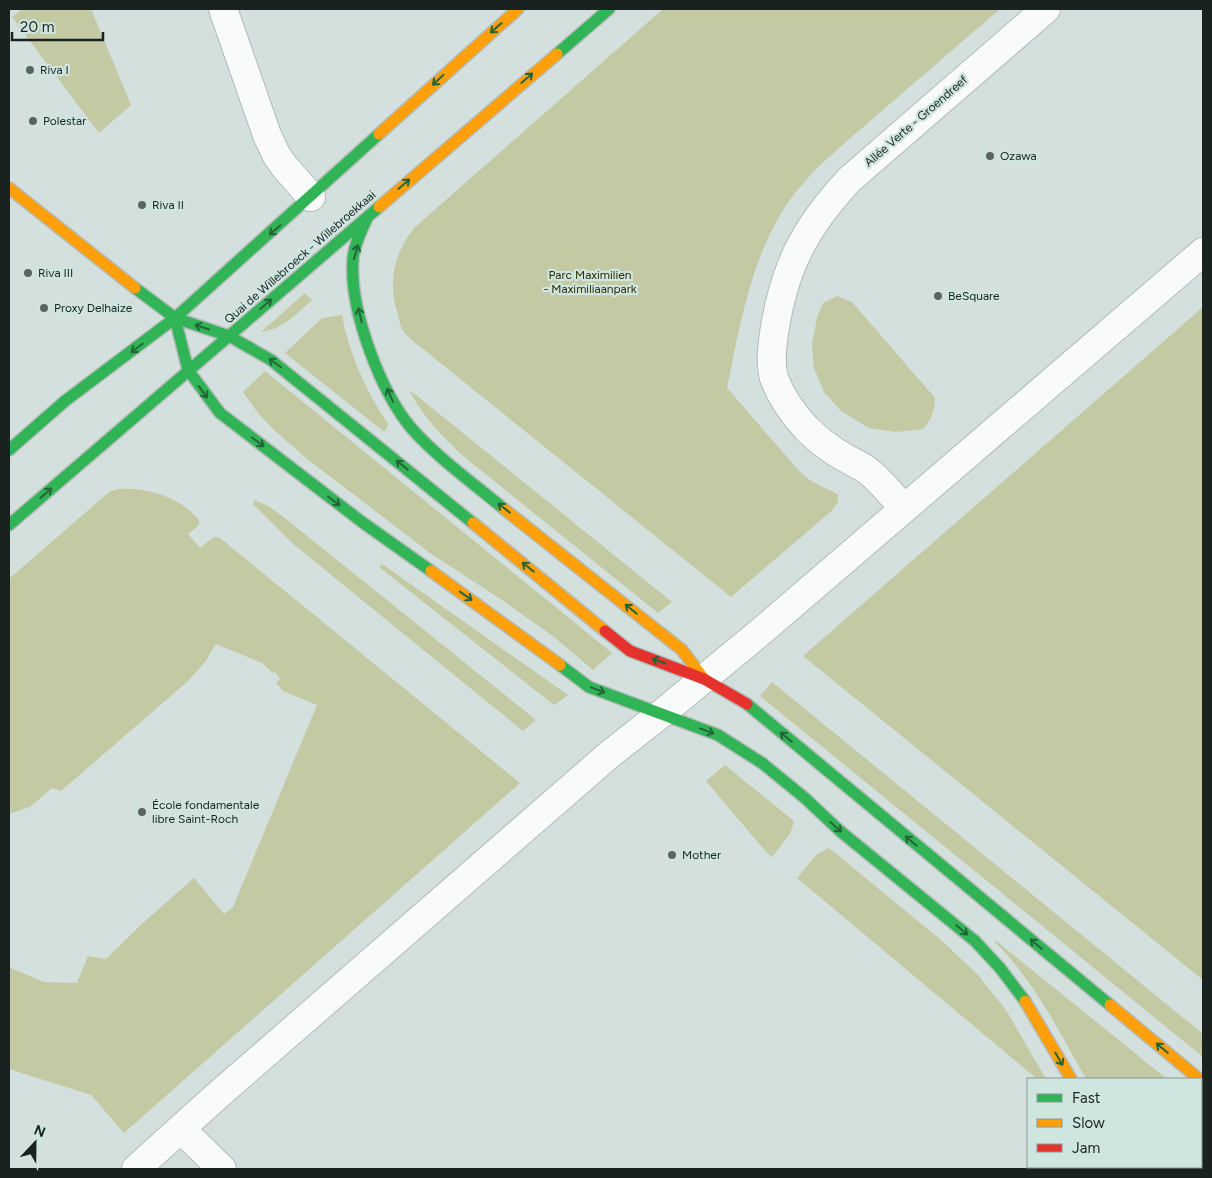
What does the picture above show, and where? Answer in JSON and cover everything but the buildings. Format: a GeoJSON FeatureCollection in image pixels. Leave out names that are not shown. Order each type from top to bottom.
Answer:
{"type":"FeatureCollection","features":[{"type":"Feature","properties":{"kind":"street"},"geometry":{"type":"LineString","coordinates":[[223,9],[270,142],[284,166],[311,197]]}},
{"type":"Feature","properties":{"kind":"street"},"geometry":{"type":"LineString","coordinates":[[9,450],[65,402],[175,318],[518,9]]}},
{"type":"Feature","properties":{"kind":"street","name":"Quai de Willebroeck - Willebroekkaai"},"geometry":{"type":"LineString","coordinates":[[9,525],[609,9]]}},
{"type":"Feature","properties":{"kind":"street","name":"Allée Verte - Groendreef"},"geometry":{"type":"LineString","coordinates":[[904,508],[868,471],[833,451],[808,430],[786,404],[774,377],[772,353],[780,303],[788,274],[799,247],[827,204],[850,179],[1046,9]]}},
{"type":"Feature","properties":{"kind":"street"},"geometry":{"type":"LineString","coordinates":[[9,188],[112,271],[175,318],[229,336],[271,360],[294,377],[630,651],[704,678],[750,708],[1197,1078]]}},
{"type":"Feature","properties":{"kind":"street"},"geometry":{"type":"LineString","coordinates":[[368,216],[353,258],[359,314],[367,341],[384,383],[393,402],[406,421],[456,470],[682,650],[704,678]]}},
{"type":"Feature","properties":{"kind":"street"},"geometry":{"type":"LineString","coordinates":[[136,1169],[610,754],[704,678],[1203,252]]}},
{"type":"Feature","properties":{"kind":"street"},"geometry":{"type":"LineString","coordinates":[[175,318],[188,370],[220,413],[362,522],[527,640],[589,687],[718,734],[762,762],[840,831],[975,941],[1000,968],[1021,995],[1069,1078]]}},
{"type":"Feature","properties":{"kind":"street"},"geometry":{"type":"LineString","coordinates":[[181,1129],[222,1169]]}},
{"type":"Feature","properties":{"kind":"green space"},"geometry":{"type":"Polygon","coordinates":[[[22,9],[91,9],[131,105],[99,133],[12,17],[22,9]]]}},
{"type":"Feature","properties":{"kind":"green space","name":"Parc Maximilien - Maximiliaanpark"},"geometry":{"type":"Polygon","coordinates":[[[663,9],[1000,9],[826,160],[802,184],[782,212],[771,232],[747,297],[727,388],[800,472],[811,481],[838,495],[838,501],[828,514],[731,597],[410,339],[401,327],[393,291],[394,269],[397,258],[414,228],[663,9]]]}},
{"type":"Feature","properties":{"kind":"green space"},"geometry":{"type":"Polygon","coordinates":[[[305,293],[312,300],[283,324],[261,332],[305,293]]]}},
{"type":"Feature","properties":{"kind":"green space"},"geometry":{"type":"Polygon","coordinates":[[[837,296],[852,302],[935,398],[932,415],[923,429],[896,432],[869,428],[841,411],[824,392],[814,368],[812,345],[817,318],[823,303],[837,296]]]}},
{"type":"Feature","properties":{"kind":"green space"},"geometry":{"type":"Polygon","coordinates":[[[1203,307],[1203,980],[803,656],[1203,307]]]}},
{"type":"Feature","properties":{"kind":"green space"},"geometry":{"type":"Polygon","coordinates":[[[342,315],[349,344],[359,372],[388,424],[386,431],[383,431],[285,353],[322,318],[342,315]]]}},
{"type":"Feature","properties":{"kind":"green space"},"geometry":{"type":"Polygon","coordinates":[[[265,371],[612,653],[593,670],[554,637],[430,553],[306,458],[274,430],[258,413],[243,392],[265,371]]]}},
{"type":"Feature","properties":{"kind":"green space"},"geometry":{"type":"Polygon","coordinates":[[[411,391],[672,602],[658,613],[468,460],[428,420],[411,391]]]}},
{"type":"Feature","properties":{"kind":"green space"},"geometry":{"type":"Polygon","coordinates":[[[118,489],[151,492],[183,505],[199,520],[199,525],[188,534],[200,548],[214,537],[220,538],[520,783],[124,1133],[91,1095],[9,1069],[9,967],[44,982],[77,983],[88,956],[106,959],[194,878],[224,914],[233,907],[317,705],[283,691],[276,683],[280,679],[275,672],[273,673],[262,663],[216,644],[205,662],[187,682],[61,791],[52,788],[30,807],[9,814],[9,579],[109,492],[118,489]]]}},
{"type":"Feature","properties":{"kind":"green space"},"geometry":{"type":"Polygon","coordinates":[[[255,500],[281,515],[536,720],[523,731],[292,543],[253,504],[255,500]]]}},
{"type":"Feature","properties":{"kind":"green space"},"geometry":{"type":"Polygon","coordinates":[[[382,564],[568,695],[554,705],[379,567],[382,564]]]}},
{"type":"Feature","properties":{"kind":"green space"},"geometry":{"type":"Polygon","coordinates":[[[772,682],[1203,1034],[1203,1057],[760,696],[772,682]]]}},
{"type":"Feature","properties":{"kind":"green space"},"geometry":{"type":"Polygon","coordinates":[[[725,765],[794,821],[790,834],[772,857],[706,781],[725,765]]]}},
{"type":"Feature","properties":{"kind":"green space"},"geometry":{"type":"Polygon","coordinates":[[[829,848],[941,940],[978,975],[1006,1010],[1045,1078],[1036,1078],[797,878],[817,854],[829,848]]]}},
{"type":"Feature","properties":{"kind":"green space"},"geometry":{"type":"Polygon","coordinates":[[[995,940],[1166,1078],[1085,1078],[1034,990],[995,940]]]}},
{"type":"Feature","properties":{"kind":"green space"},"geometry":{"type":"Polygon","coordinates":[[[1202,1108],[1203,1169],[1158,1168],[1202,1168],[1202,1108]]]}},
{"type":"Feature","properties":{"kind":"traffic: fast"},"geometry":{"type":"LineString","coordinates":[[557,54],[609,9]]}},
{"type":"Feature","properties":{"kind":"traffic: fast"},"geometry":{"type":"LineString","coordinates":[[9,450],[65,401],[175,318],[379,134]]}},
{"type":"Feature","properties":{"kind":"traffic: fast"},"geometry":{"type":"LineString","coordinates":[[9,525],[379,207]]}},
{"type":"Feature","properties":{"kind":"traffic: fast"},"geometry":{"type":"LineString","coordinates":[[368,216],[355,248],[353,279],[361,325],[378,372],[400,413],[422,440],[504,509]]}},
{"type":"Feature","properties":{"kind":"traffic: fast"},"geometry":{"type":"LineString","coordinates":[[135,288],[175,318],[229,336],[271,360],[473,523]]}},
{"type":"Feature","properties":{"kind":"traffic: fast"},"geometry":{"type":"LineString","coordinates":[[175,318],[188,370],[220,413],[362,522],[431,571]]}},
{"type":"Feature","properties":{"kind":"traffic: fast"},"geometry":{"type":"LineString","coordinates":[[560,665],[589,687],[718,735],[762,763],[806,799],[840,831],[975,941],[1000,968],[1025,1001]]}},
{"type":"Feature","properties":{"kind":"traffic: fast"},"geometry":{"type":"LineString","coordinates":[[747,704],[1110,1005]]}},
{"type":"Feature","properties":{"kind":"traffic: slow"},"geometry":{"type":"LineString","coordinates":[[379,134],[518,9]]}},
{"type":"Feature","properties":{"kind":"traffic: slow"},"geometry":{"type":"LineString","coordinates":[[379,207],[557,54]]}},
{"type":"Feature","properties":{"kind":"traffic: slow"},"geometry":{"type":"LineString","coordinates":[[9,188],[135,288]]}},
{"type":"Feature","properties":{"kind":"traffic: slow"},"geometry":{"type":"LineString","coordinates":[[504,509],[682,650],[704,679]]}},
{"type":"Feature","properties":{"kind":"traffic: slow"},"geometry":{"type":"LineString","coordinates":[[473,523],[605,631]]}},
{"type":"Feature","properties":{"kind":"traffic: slow"},"geometry":{"type":"LineString","coordinates":[[431,571],[560,665]]}},
{"type":"Feature","properties":{"kind":"traffic: slow"},"geometry":{"type":"LineString","coordinates":[[1025,1001],[1070,1078]]}},
{"type":"Feature","properties":{"kind":"traffic: slow"},"geometry":{"type":"LineString","coordinates":[[1110,1005],[1198,1078]]}},
{"type":"Feature","properties":{"kind":"traffic: jam"},"geometry":{"type":"LineString","coordinates":[[605,631],[630,651],[704,679],[747,704]]}},
{"type":"Feature","properties":{"kind":"place","name":"Riva I"},"geometry":{"type":"Point","coordinates":[30,70]}},
{"type":"Feature","properties":{"kind":"place","name":"Polestar"},"geometry":{"type":"Point","coordinates":[33,121]}},
{"type":"Feature","properties":{"kind":"place","name":"Ozawa"},"geometry":{"type":"Point","coordinates":[990,156]}},
{"type":"Feature","properties":{"kind":"place","name":"Riva II"},"geometry":{"type":"Point","coordinates":[142,205]}},
{"type":"Feature","properties":{"kind":"place","name":"Riva III"},"geometry":{"type":"Point","coordinates":[28,273]}},
{"type":"Feature","properties":{"kind":"place","name":"BeSquare"},"geometry":{"type":"Point","coordinates":[938,296]}},
{"type":"Feature","properties":{"kind":"place","name":"Proxy Delhaize"},"geometry":{"type":"Point","coordinates":[44,308]}},
{"type":"Feature","properties":{"kind":"place","name":"École fondamentale libre Saint-Roch"},"geometry":{"type":"Point","coordinates":[142,812]}},
{"type":"Feature","properties":{"kind":"place","name":"Mother"},"geometry":{"type":"Point","coordinates":[672,855]}}]}
